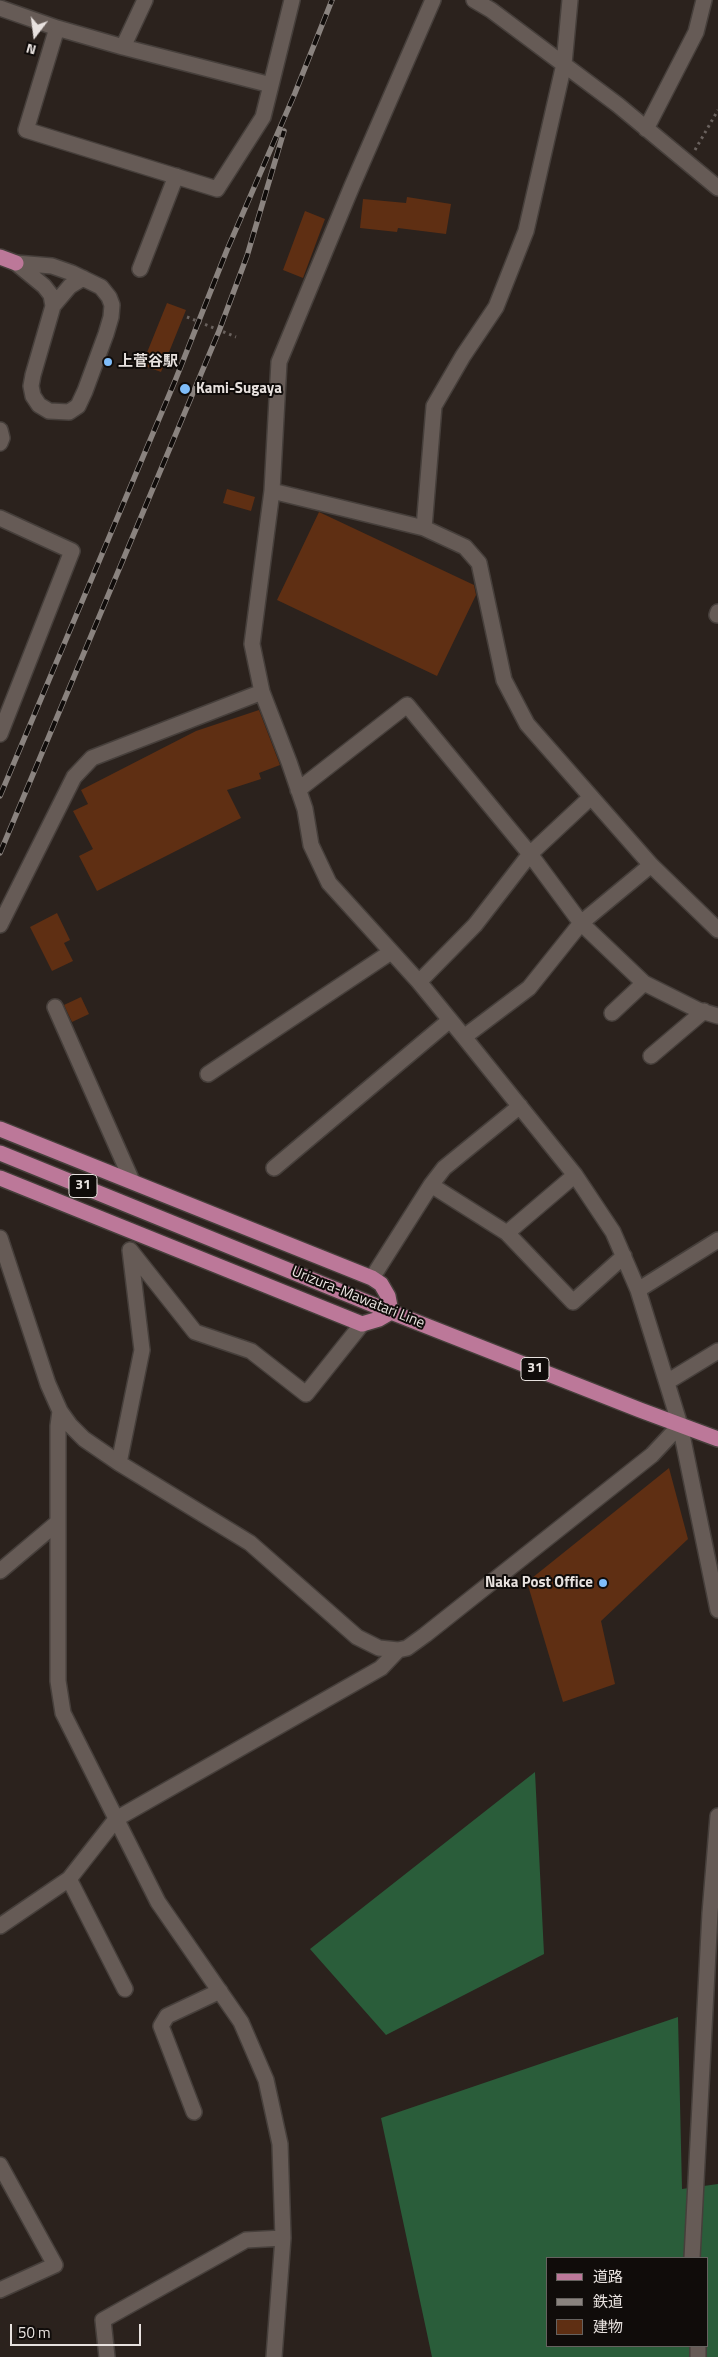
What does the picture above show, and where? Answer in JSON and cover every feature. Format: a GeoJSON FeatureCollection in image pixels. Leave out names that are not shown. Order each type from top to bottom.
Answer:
{"type":"FeatureCollection","features":[{"type":"Feature","properties":{"kind":"main road"},"geometry":{"type":"LineString","coordinates":[[0,257],[16,263]]}},
{"type":"Feature","properties":{"kind":"main road"},"geometry":{"type":"LineString","coordinates":[[0,1129],[372,1278],[381,1284],[388,1296],[391,1312],[379,1319],[362,1324],[0,1178]]}},
{"type":"Feature","properties":{"kind":"main road","name":"Urizura-Mawatari Line"},"geometry":{"type":"LineString","coordinates":[[0,1153],[391,1312],[680,1425],[714,1434]]}},
{"type":"Feature","properties":{"kind":"street"},"geometry":{"type":"LineString","coordinates":[[123,47],[145,0]]}},
{"type":"Feature","properties":{"kind":"street"},"geometry":{"type":"LineString","coordinates":[[57,28],[26,130],[217,189],[263,117],[292,0]]}},
{"type":"Feature","properties":{"kind":"street"},"geometry":{"type":"LineString","coordinates":[[433,0],[348,195],[279,362],[272,492],[252,644],[262,692],[305,809],[311,845],[329,884],[419,982],[464,1037],[575,1175],[613,1232],[638,1290],[680,1425],[718,1610]]}},
{"type":"Feature","properties":{"kind":"street"},"geometry":{"type":"LineString","coordinates":[[474,0],[564,64],[718,188]]}},
{"type":"Feature","properties":{"kind":"street"},"geometry":{"type":"LineString","coordinates":[[424,528],[434,406],[463,356],[496,307],[526,231],[564,64],[570,0]]}},
{"type":"Feature","properties":{"kind":"street"},"geometry":{"type":"LineString","coordinates":[[646,129],[696,32],[704,0]]}},
{"type":"Feature","properties":{"kind":"street"},"geometry":{"type":"LineString","coordinates":[[0,8],[57,28],[123,47],[271,85]]}},
{"type":"Feature","properties":{"kind":"street"},"geometry":{"type":"LineString","coordinates":[[140,269],[176,176]]}},
{"type":"Feature","properties":{"kind":"street"},"geometry":{"type":"LineString","coordinates":[[16,263],[52,266],[83,278],[101,287],[109,296],[112,305],[111,317],[78,406],[69,412],[49,412],[33,396],[31,386],[53,306],[70,286],[83,278]]}},
{"type":"Feature","properties":{"kind":"street"},"geometry":{"type":"LineString","coordinates":[[16,263],[44,286],[51,295],[53,306]]}},
{"type":"Feature","properties":{"kind":"street"},"geometry":{"type":"LineString","coordinates":[[0,430],[2,438],[0,443]]}},
{"type":"Feature","properties":{"kind":"street"},"geometry":{"type":"LineString","coordinates":[[272,492],[424,528],[465,547],[479,562],[504,680],[527,724],[651,865],[718,930]]}},
{"type":"Feature","properties":{"kind":"street"},"geometry":{"type":"LineString","coordinates":[[0,518],[72,550],[0,734]]}},
{"type":"Feature","properties":{"kind":"street"},"geometry":{"type":"LineString","coordinates":[[0,925],[74,776],[92,758],[262,692]]}},
{"type":"Feature","properties":{"kind":"street"},"geometry":{"type":"LineString","coordinates":[[298,790],[407,705],[530,854],[581,923],[644,983],[711,1014]]}},
{"type":"Feature","properties":{"kind":"street"},"geometry":{"type":"LineString","coordinates":[[419,982],[475,925],[530,854],[591,797]]}},
{"type":"Feature","properties":{"kind":"street"},"geometry":{"type":"LineString","coordinates":[[464,1037],[529,988],[581,923],[651,865]]}},
{"type":"Feature","properties":{"kind":"street"},"geometry":{"type":"LineString","coordinates":[[208,1074],[390,952]]}},
{"type":"Feature","properties":{"kind":"street"},"geometry":{"type":"LineString","coordinates":[[612,1013],[644,983]]}},
{"type":"Feature","properties":{"kind":"street"},"geometry":{"type":"LineString","coordinates":[[55,1008],[132,1181]]}},
{"type":"Feature","properties":{"kind":"street"},"geometry":{"type":"LineString","coordinates":[[651,1056],[711,1014]]}},
{"type":"Feature","properties":{"kind":"street"},"geometry":{"type":"LineString","coordinates":[[274,1168],[450,1020]]}},
{"type":"Feature","properties":{"kind":"street"},"geometry":{"type":"LineString","coordinates":[[372,1278],[431,1185],[444,1168],[520,1106]]}},
{"type":"Feature","properties":{"kind":"street"},"geometry":{"type":"LineString","coordinates":[[507,1233],[575,1175]]}},
{"type":"Feature","properties":{"kind":"street"},"geometry":{"type":"LineString","coordinates":[[431,1185],[507,1233],[574,1302],[624,1256]]}},
{"type":"Feature","properties":{"kind":"street"},"geometry":{"type":"LineString","coordinates":[[119,1463],[142,1350],[130,1250],[122,1227]]}},
{"type":"Feature","properties":{"kind":"street"},"geometry":{"type":"LineString","coordinates":[[0,1238],[48,1384],[60,1411],[84,1439],[119,1463],[250,1544],[357,1637],[379,1648],[398,1650],[407,1648],[425,1635],[652,1455],[680,1425]]}},
{"type":"Feature","properties":{"kind":"street"},"geometry":{"type":"LineString","coordinates":[[638,1290],[718,1240]]}},
{"type":"Feature","properties":{"kind":"street"},"geometry":{"type":"LineString","coordinates":[[130,1250],[195,1332],[251,1351],[306,1394],[362,1324]]}},
{"type":"Feature","properties":{"kind":"street"},"geometry":{"type":"LineString","coordinates":[[667,1382],[718,1352]]}},
{"type":"Feature","properties":{"kind":"street"},"geometry":{"type":"LineString","coordinates":[[60,1411],[58,1426],[58,1681],[63,1713],[158,1902],[241,2022],[266,2080],[280,2144],[283,2238],[274,2357]]}},
{"type":"Feature","properties":{"kind":"street"},"geometry":{"type":"LineString","coordinates":[[0,1571],[58,1522]]}},
{"type":"Feature","properties":{"kind":"street"},"geometry":{"type":"LineString","coordinates":[[0,1926],[69,1879],[116,1818],[381,1668],[398,1650]]}},
{"type":"Feature","properties":{"kind":"street"},"geometry":{"type":"LineString","coordinates":[[692,2257],[710,1922],[718,1816]]}},
{"type":"Feature","properties":{"kind":"street"},"geometry":{"type":"LineString","coordinates":[[69,1879],[125,1989]]}},
{"type":"Feature","properties":{"kind":"street"},"geometry":{"type":"LineString","coordinates":[[194,2112],[161,2026],[167,2016],[220,1991]]}},
{"type":"Feature","properties":{"kind":"street"},"geometry":{"type":"LineString","coordinates":[[0,2165],[56,2265],[0,2290]]}},
{"type":"Feature","properties":{"kind":"street"},"geometry":{"type":"LineString","coordinates":[[107,2357],[103,2320],[246,2240],[283,2238]]}},
{"type":"Feature","properties":{"kind":"path"},"geometry":{"type":"LineString","coordinates":[[683,160],[693,153],[718,110]]}},
{"type":"Feature","properties":{"kind":"path"},"geometry":{"type":"LineString","coordinates":[[187,317],[236,338]]}},
{"type":"Feature","properties":{"kind":"green space"},"geometry":{"type":"Polygon","coordinates":[[[535,1772],[544,1954],[386,2035],[310,1949],[535,1772]]]}},
{"type":"Feature","properties":{"kind":"green space"},"geometry":{"type":"Polygon","coordinates":[[[678,2017],[682,2189],[718,2184],[718,2357],[432,2357],[381,2118],[678,2017]]]}},
{"type":"Feature","properties":{"kind":"building"},"geometry":{"type":"Polygon","coordinates":[[[407,197],[451,204],[446,234],[398,228],[397,232],[360,228],[363,199],[406,203],[407,197]]]}},
{"type":"Feature","properties":{"kind":"building"},"geometry":{"type":"Polygon","coordinates":[[[305,211],[325,219],[303,278],[283,270],[305,211]]]}},
{"type":"Feature","properties":{"kind":"building"},"geometry":{"type":"Polygon","coordinates":[[[167,303],[186,310],[161,372],[142,365],[167,303]]]}},
{"type":"Feature","properties":{"kind":"building"},"geometry":{"type":"Polygon","coordinates":[[[227,489],[255,497],[251,511],[223,503],[227,489]]]}},
{"type":"Feature","properties":{"kind":"building"},"geometry":{"type":"Polygon","coordinates":[[[319,512],[474,585],[476,595],[437,676],[277,600],[319,512]]]}},
{"type":"Feature","properties":{"kind":"building"},"geometry":{"type":"Polygon","coordinates":[[[259,710],[280,765],[259,773],[261,779],[227,790],[241,818],[97,891],[79,856],[93,849],[73,811],[88,804],[81,790],[196,731],[259,710]]]}},
{"type":"Feature","properties":{"kind":"building"},"geometry":{"type":"Polygon","coordinates":[[[57,913],[70,940],[64,943],[73,961],[52,971],[30,927],[57,913]]]}},
{"type":"Feature","properties":{"kind":"building"},"geometry":{"type":"Polygon","coordinates":[[[81,997],[89,1014],[72,1022],[64,1005],[81,997]]]}},
{"type":"Feature","properties":{"kind":"building"},"geometry":{"type":"Polygon","coordinates":[[[669,1468],[688,1539],[601,1621],[615,1684],[563,1702],[527,1582],[669,1468]]]}},
{"type":"Feature","properties":{"kind":"railway"},"geometry":{"type":"LineString","coordinates":[[0,796],[175,381],[227,250],[295,93],[332,0]]}},
{"type":"Feature","properties":{"kind":"railway"},"geometry":{"type":"LineString","coordinates":[[0,853],[219,331],[247,256],[284,131]]}},
{"type":"Feature","properties":{"kind":"place","name":"上菅谷駅"},"geometry":{"type":"Point","coordinates":[108,362]}},
{"type":"Feature","properties":{"kind":"place","name":"Kami-Sugaya"},"geometry":{"type":"Point","coordinates":[185,389]}},
{"type":"Feature","properties":{"kind":"place","name":"Naka Post Office"},"geometry":{"type":"Point","coordinates":[603,1583]}}]}
